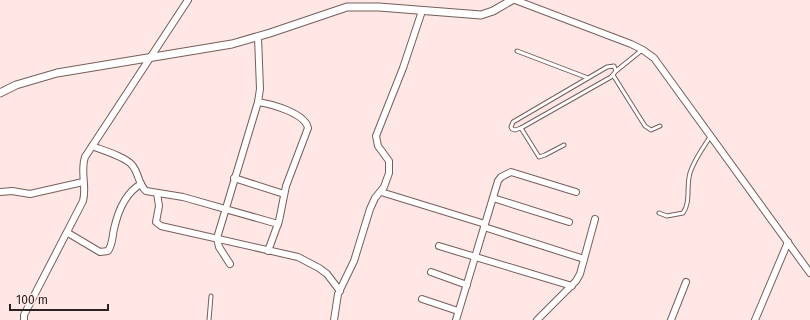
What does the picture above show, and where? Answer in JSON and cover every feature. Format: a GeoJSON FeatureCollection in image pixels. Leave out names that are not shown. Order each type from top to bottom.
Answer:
{"type":"FeatureCollection","features":[{"type":"Feature","properties":{"kind":"street"},"geometry":{"type":"LineString","coordinates":[[24,320],[24,315],[68,233],[83,201],[85,194],[82,166],[92,146],[188,0]]}},
{"type":"Feature","properties":{"kind":"street"},"geometry":{"type":"LineString","coordinates":[[0,93],[16,85],[57,73],[232,44],[258,37],[346,7],[359,6],[481,15],[493,11],[514,0],[643,50],[654,58],[665,71],[810,273]]}},
{"type":"Feature","properties":{"kind":"street"},"geometry":{"type":"LineString","coordinates":[[334,320],[340,291],[354,262],[372,204],[381,192],[389,173],[390,161],[378,146],[376,136],[422,11]]}},
{"type":"Feature","properties":{"kind":"street"},"geometry":{"type":"LineString","coordinates":[[230,264],[219,247],[217,238],[258,102],[260,89],[258,37]]}},
{"type":"Feature","properties":{"kind":"street"},"geometry":{"type":"LineString","coordinates":[[258,102],[281,107],[307,125],[307,133],[284,194],[278,224],[268,251]]}},
{"type":"Feature","properties":{"kind":"street"},"geometry":{"type":"LineString","coordinates":[[92,146],[129,162],[136,171],[141,184],[146,190],[183,197],[278,224]]}},
{"type":"Feature","properties":{"kind":"street"},"geometry":{"type":"LineString","coordinates":[[456,320],[493,198],[501,177],[511,172],[576,192]]}},
{"type":"Feature","properties":{"kind":"street"},"geometry":{"type":"LineString","coordinates":[[234,178],[284,194]]}},
{"type":"Feature","properties":{"kind":"street"},"geometry":{"type":"LineString","coordinates":[[0,192],[12,191],[30,194],[83,182]]}},
{"type":"Feature","properties":{"kind":"street"},"geometry":{"type":"LineString","coordinates":[[68,233],[100,252],[108,251],[111,245],[116,222],[125,198],[133,188],[141,184]]}},
{"type":"Feature","properties":{"kind":"street"},"geometry":{"type":"LineString","coordinates":[[381,192],[584,259]]}},
{"type":"Feature","properties":{"kind":"street"},"geometry":{"type":"LineString","coordinates":[[157,193],[159,206],[156,220],[158,224],[178,231],[292,255],[311,263],[327,274],[340,291]]}},
{"type":"Feature","properties":{"kind":"street"},"geometry":{"type":"LineString","coordinates":[[493,198],[569,222]]}},
{"type":"Feature","properties":{"kind":"street"},"geometry":{"type":"LineString","coordinates":[[537,320],[572,286],[580,274],[595,219]]}},
{"type":"Feature","properties":{"kind":"street"},"geometry":{"type":"LineString","coordinates":[[755,320],[788,242]]}},
{"type":"Feature","properties":{"kind":"street"},"geometry":{"type":"LineString","coordinates":[[439,246],[572,286]]}},
{"type":"Feature","properties":{"kind":"street"},"geometry":{"type":"LineString","coordinates":[[431,272],[466,285]]}},
{"type":"Feature","properties":{"kind":"street"},"geometry":{"type":"LineString","coordinates":[[671,320],[686,282]]}},
{"type":"Feature","properties":{"kind":"street"},"geometry":{"type":"LineString","coordinates":[[422,299],[458,311]]}},
{"type":"Feature","properties":{"kind":"lane"},"geometry":{"type":"LineString","coordinates":[[616,71],[614,66],[610,66],[588,78],[511,124],[512,129],[515,130],[521,128],[613,75],[643,50]]}},
{"type":"Feature","properties":{"kind":"lane"},"geometry":{"type":"LineString","coordinates":[[517,51],[588,78]]}},
{"type":"Feature","properties":{"kind":"lane"},"geometry":{"type":"LineString","coordinates":[[613,75],[645,126],[648,129],[654,130],[660,126]]}},
{"type":"Feature","properties":{"kind":"lane"},"geometry":{"type":"LineString","coordinates":[[521,128],[539,157],[564,145]]}},
{"type":"Feature","properties":{"kind":"lane"},"geometry":{"type":"LineString","coordinates":[[659,213],[667,216],[683,213],[687,206],[690,173],[697,158],[711,136]]}},
{"type":"Feature","properties":{"kind":"lane"},"geometry":{"type":"LineString","coordinates":[[209,320],[211,296]]}}]}
